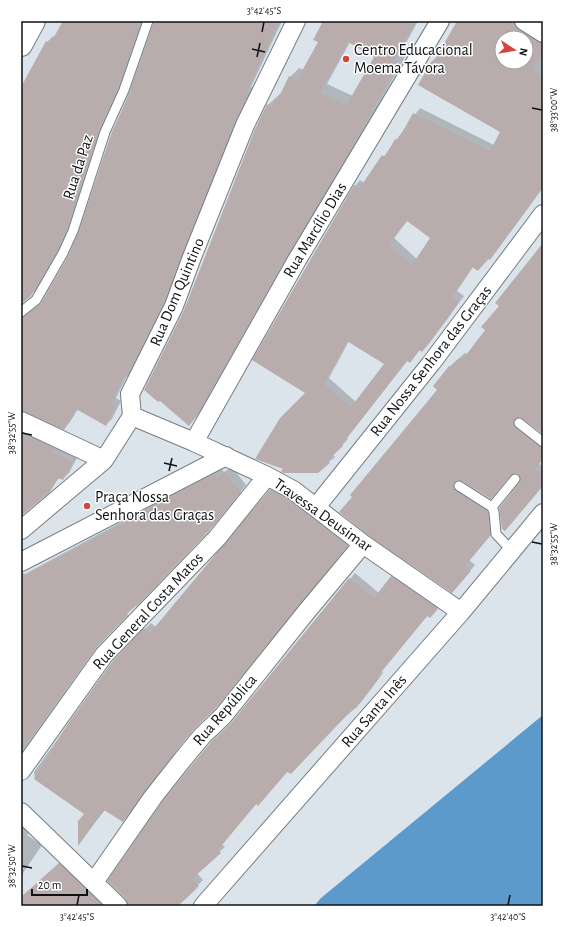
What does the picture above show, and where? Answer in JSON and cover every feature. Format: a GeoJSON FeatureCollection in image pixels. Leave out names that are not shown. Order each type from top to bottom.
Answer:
{"type":"FeatureCollection","features":[{"type":"Feature","properties":{"kind":"main road"},"geometry":{"type":"LineString","coordinates":[[21,45],[34,21]]}},
{"type":"Feature","properties":{"kind":"street","name":"Rua Dom Quintino"},"geometry":{"type":"LineString","coordinates":[[132,416],[130,394],[174,306],[245,125],[296,21]]}},
{"type":"Feature","properties":{"kind":"street","name":"Rua Marcílio Dias"},"geometry":{"type":"LineString","coordinates":[[194,442],[275,299],[440,21]]}},
{"type":"Feature","properties":{"kind":"street"},"geometry":{"type":"LineString","coordinates":[[524,21],[543,34]]}},
{"type":"Feature","properties":{"kind":"street","name":"Rua Nossa Senhora das Graças"},"geometry":{"type":"LineString","coordinates":[[316,507],[432,362],[543,214]]}},
{"type":"Feature","properties":{"kind":"street","name":"Travessa Deusimar"},"geometry":{"type":"LineString","coordinates":[[132,416],[226,456],[293,490],[364,544],[461,612]]}},
{"type":"Feature","properties":{"kind":"street"},"geometry":{"type":"LineString","coordinates":[[21,530],[104,460],[132,416]]}},
{"type":"Feature","properties":{"kind":"street"},"geometry":{"type":"LineString","coordinates":[[21,421],[104,460]]}},
{"type":"Feature","properties":{"kind":"street"},"geometry":{"type":"LineString","coordinates":[[21,562],[226,456]]}},
{"type":"Feature","properties":{"kind":"street","name":"Rua General Costa Matos"},"geometry":{"type":"LineString","coordinates":[[21,771],[104,654],[217,538],[267,476]]}},
{"type":"Feature","properties":{"kind":"street","name":"Rua Santa Inês"},"geometry":{"type":"LineString","coordinates":[[202,906],[461,612],[543,513]]}},
{"type":"Feature","properties":{"kind":"street","name":"Rua República"},"geometry":{"type":"LineString","coordinates":[[94,882],[148,804],[183,759],[202,736],[223,716],[307,611],[364,544]]}},
{"type":"Feature","properties":{"kind":"street"},"geometry":{"type":"LineString","coordinates":[[21,812],[118,906]]}},
{"type":"Feature","properties":{"kind":"lane","name":"Rua da Paz"},"geometry":{"type":"LineString","coordinates":[[21,312],[36,300],[64,253],[73,231],[105,132],[124,90],[148,21]]}},
{"type":"Feature","properties":{"kind":"lane"},"geometry":{"type":"LineString","coordinates":[[519,423],[543,442]]}},
{"type":"Feature","properties":{"kind":"lane"},"geometry":{"type":"LineString","coordinates":[[492,508],[515,479]]}},
{"type":"Feature","properties":{"kind":"lane"},"geometry":{"type":"LineString","coordinates":[[459,486],[492,508],[494,512],[496,534],[512,551]]}},
{"type":"Feature","properties":{"kind":"water"},"geometry":{"type":"Polygon","coordinates":[[[543,715],[543,906],[314,906],[321,898],[543,715]]]}},
{"type":"Feature","properties":{"kind":"building"},"geometry":{"type":"Polygon","coordinates":[[[63,21],[142,21],[118,88],[99,130],[67,229],[58,250],[31,296],[21,304],[21,87],[46,41],[50,44],[63,21]]]}},
{"type":"Feature","properties":{"kind":"building"},"geometry":{"type":"Polygon","coordinates":[[[154,21],[279,21],[246,94],[248,95],[235,121],[164,302],[127,377],[125,375],[110,405],[115,407],[106,426],[76,409],[64,430],[21,411],[21,318],[41,303],[68,256],[78,233],[111,134],[130,92],[154,21]]]}},
{"type":"Feature","properties":{"kind":"building"},"geometry":{"type":"Polygon","coordinates":[[[323,21],[416,21],[393,61],[398,64],[345,159],[288,255],[196,417],[189,426],[160,401],[158,402],[144,390],[184,310],[255,129],[267,104],[272,107],[275,98],[278,99],[289,76],[297,80],[318,42],[313,40],[323,21]],[[348,42],[320,93],[346,106],[374,57],[348,42]]]}},
{"type":"Feature","properties":{"kind":"building"},"geometry":{"type":"Polygon","coordinates":[[[457,21],[514,21],[518,30],[494,30],[494,70],[533,70],[543,79],[543,186],[490,260],[488,258],[478,271],[472,267],[452,297],[459,302],[448,318],[422,352],[419,350],[410,363],[407,361],[342,444],[343,446],[327,461],[330,463],[318,473],[283,473],[281,471],[283,469],[255,459],[280,418],[305,393],[252,360],[354,185],[359,189],[382,155],[385,157],[395,139],[398,140],[413,113],[490,151],[500,132],[418,85],[431,62],[433,63],[457,21]],[[407,221],[389,245],[412,265],[430,238],[407,221]],[[347,341],[324,384],[351,407],[384,364],[347,341]]]}},
{"type":"Feature","properties":{"kind":"building"},"geometry":{"type":"Polygon","coordinates":[[[534,38],[543,43],[543,55],[534,66],[534,38]]]}},
{"type":"Feature","properties":{"kind":"building"},"geometry":{"type":"Polygon","coordinates":[[[543,243],[543,434],[520,417],[515,419],[513,423],[515,428],[543,448],[543,459],[535,469],[543,476],[543,486],[505,531],[502,529],[499,508],[520,482],[519,475],[516,473],[511,475],[491,499],[462,481],[454,482],[453,486],[455,491],[487,511],[490,536],[465,566],[471,571],[452,593],[369,536],[339,512],[352,497],[350,495],[437,390],[433,386],[449,366],[451,367],[459,358],[463,359],[485,330],[481,327],[499,306],[495,303],[543,243]]]}},
{"type":"Feature","properties":{"kind":"building"},"geometry":{"type":"Polygon","coordinates":[[[21,433],[54,448],[52,452],[72,462],[63,480],[58,478],[50,492],[21,516],[21,433]]]}},
{"type":"Feature","properties":{"kind":"building"},"geometry":{"type":"Polygon","coordinates":[[[225,472],[241,492],[209,531],[139,604],[126,613],[128,615],[96,648],[21,751],[21,578],[155,505],[215,474],[217,478],[225,472]]]}},
{"type":"Feature","properties":{"kind":"building"},"geometry":{"type":"Polygon","coordinates":[[[270,489],[287,499],[348,546],[215,709],[194,729],[175,752],[123,822],[104,810],[78,846],[78,821],[84,814],[34,779],[67,725],[112,662],[144,628],[150,633],[270,489]]]}},
{"type":"Feature","properties":{"kind":"building"},"geometry":{"type":"Polygon","coordinates":[[[391,576],[438,609],[430,618],[427,616],[377,677],[379,678],[357,707],[347,715],[291,774],[287,772],[258,806],[256,804],[218,850],[221,853],[192,879],[199,886],[192,893],[178,906],[128,906],[125,898],[107,881],[161,803],[210,743],[231,723],[349,578],[374,598],[391,576]]]}},
{"type":"Feature","properties":{"kind":"building"},"geometry":{"type":"Polygon","coordinates":[[[59,863],[103,906],[21,906],[21,897],[59,863]]]}},
{"type":"Feature","properties":{"kind":"place","name":"Centro Educacional Moema Távora"},"geometry":{"type":"Point","coordinates":[346,59]}},
{"type":"Feature","properties":{"kind":"place","name":"Praça Nossa Senhora das Graças"},"geometry":{"type":"Point","coordinates":[87,506]}}]}
